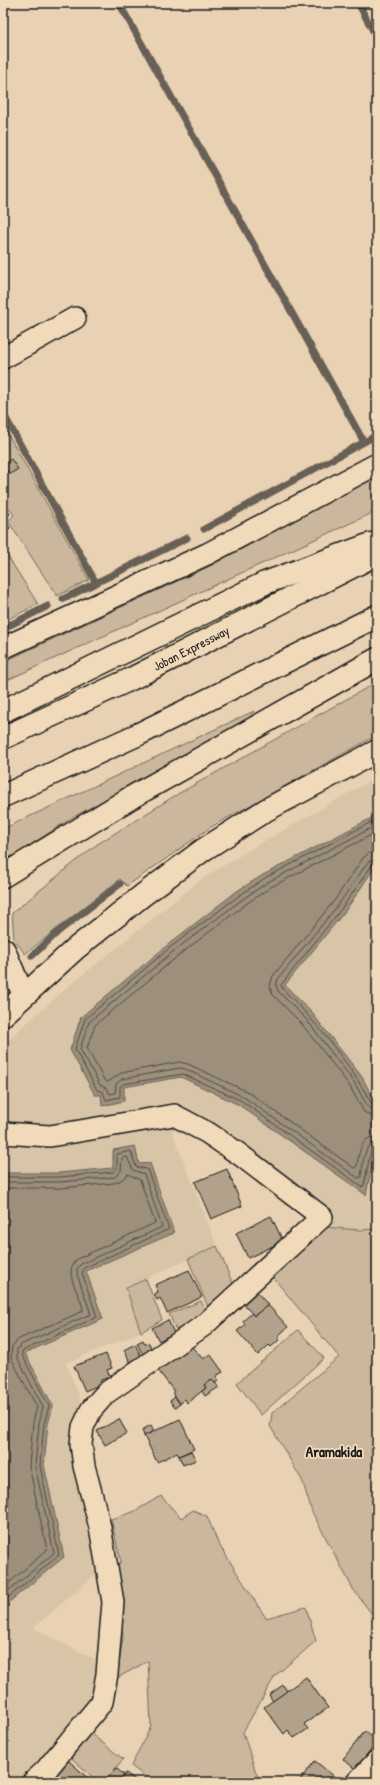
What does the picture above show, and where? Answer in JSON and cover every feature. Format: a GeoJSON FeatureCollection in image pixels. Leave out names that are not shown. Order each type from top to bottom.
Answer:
{"type":"FeatureCollection","features":[{"type":"Feature","properties":{"kind":"main road"},"geometry":{"type":"LineString","coordinates":[[3,711],[265,583],[377,542]]}},
{"type":"Feature","properties":{"kind":"main road","name":"Joban Expressway"},"geometry":{"type":"LineString","coordinates":[[3,738],[131,679],[377,554]]}},
{"type":"Feature","properties":{"kind":"main road"},"geometry":{"type":"LineString","coordinates":[[3,796],[139,734],[377,616]]}},
{"type":"Feature","properties":{"kind":"main road"},"geometry":{"type":"LineString","coordinates":[[3,876],[188,764],[280,715],[377,659]]}},
{"type":"Feature","properties":{"kind":"main road"},"geometry":{"type":"LineString","coordinates":[[3,1014],[23,994],[75,949],[142,895],[203,850],[266,810],[377,751]]}},
{"type":"Feature","properties":{"kind":"main road"},"geometry":{"type":"LineString","coordinates":[[3,893],[77,830]]}},
{"type":"Feature","properties":{"kind":"street"},"geometry":{"type":"LineString","coordinates":[[3,358],[74,318]]}},
{"type":"Feature","properties":{"kind":"street"},"geometry":{"type":"LineString","coordinates":[[3,648],[207,554],[377,464]]}},
{"type":"Feature","properties":{"kind":"street"},"geometry":{"type":"LineString","coordinates":[[4,949],[23,994]]}},
{"type":"Feature","properties":{"kind":"street"},"geometry":{"type":"LineString","coordinates":[[3,1133],[50,1136],[174,1115],[208,1134],[239,1154],[322,1217],[203,1326],[106,1393],[91,1410],[83,1427],[80,1444],[84,1466],[100,1527],[113,1602],[107,1674],[102,1702],[46,1770],[33,1782]]}},
{"type":"Feature","properties":{"kind":"street"},"geometry":{"type":"LineString","coordinates":[[357,1782],[377,1761]]}},
{"type":"Feature","properties":{"kind":"shaded area"},"geometry":{"type":"Polygon","coordinates":[[[3,425],[89,580],[57,596],[8,521],[14,515],[3,499],[3,425]]]}},
{"type":"Feature","properties":{"kind":"shaded area"},"geometry":{"type":"Polygon","coordinates":[[[377,476],[377,511],[3,682],[3,662],[210,566],[377,476]]]}},
{"type":"Feature","properties":{"kind":"shaded area"},"geometry":{"type":"Polygon","coordinates":[[[3,549],[38,604],[3,622],[3,549]]]}},
{"type":"Feature","properties":{"kind":"shaded area"},"geometry":{"type":"Polygon","coordinates":[[[377,682],[377,735],[211,827],[127,886],[120,879],[25,954],[14,939],[12,913],[96,845],[176,795],[377,682]]]}},
{"type":"Feature","properties":{"kind":"shaded area"},"geometry":{"type":"Polygon","coordinates":[[[254,711],[249,719],[70,819],[3,863],[3,829],[254,711]]]}},
{"type":"Feature","properties":{"kind":"shaded area"},"geometry":{"type":"Polygon","coordinates":[[[377,777],[377,1621],[353,1589],[312,1512],[302,1480],[270,1426],[272,1413],[339,1357],[271,1275],[323,1227],[236,1161],[227,1162],[203,1143],[171,1129],[217,1246],[126,1288],[141,1332],[66,1363],[80,1398],[79,1413],[103,1568],[33,1628],[106,1665],[103,1682],[75,1721],[21,1782],[13,1782],[3,1762],[3,1046],[21,1028],[69,986],[203,878],[254,847],[377,777]]]}},
{"type":"Feature","properties":{"kind":"shaded area"},"geometry":{"type":"Polygon","coordinates":[[[323,1227],[359,1230],[377,1229],[377,1621],[353,1589],[312,1512],[302,1480],[270,1426],[272,1413],[339,1357],[271,1275],[323,1227]]]}},
{"type":"Feature","properties":{"kind":"shaded area"},"geometry":{"type":"Polygon","coordinates":[[[217,1246],[233,1284],[208,1307],[188,1259],[217,1246]]]}},
{"type":"Feature","properties":{"kind":"shaded area"},"geometry":{"type":"Polygon","coordinates":[[[146,1279],[162,1320],[141,1332],[126,1288],[146,1279]]]}},
{"type":"Feature","properties":{"kind":"shaded area"},"geometry":{"type":"Polygon","coordinates":[[[201,1301],[206,1312],[176,1330],[169,1314],[201,1301]]]}},
{"type":"Feature","properties":{"kind":"shaded area"},"geometry":{"type":"Polygon","coordinates":[[[298,1330],[324,1358],[261,1415],[237,1383],[298,1330]]]}},
{"type":"Feature","properties":{"kind":"shaded area"},"geometry":{"type":"Polygon","coordinates":[[[161,1496],[181,1518],[193,1510],[207,1516],[218,1543],[266,1618],[306,1607],[316,1641],[275,1676],[243,1732],[256,1773],[263,1782],[153,1782],[131,1766],[151,1726],[148,1661],[117,1678],[123,1637],[115,1566],[121,1562],[111,1519],[133,1512],[161,1496]]]}},
{"type":"Feature","properties":{"kind":"shaded area"},"geometry":{"type":"Polygon","coordinates":[[[86,1730],[123,1759],[105,1782],[98,1782],[67,1754],[86,1730]]]}},
{"type":"Feature","properties":{"kind":"water"},"geometry":{"type":"Polygon","coordinates":[[[377,815],[377,864],[346,910],[285,985],[312,1013],[362,1077],[377,1105],[377,1142],[366,1195],[239,1105],[181,1077],[124,1087],[124,1101],[102,1106],[101,1095],[95,1095],[70,1050],[81,1017],[170,943],[237,891],[263,875],[377,815]]]}},
{"type":"Feature","properties":{"kind":"water"},"geometry":{"type":"Polygon","coordinates":[[[135,1146],[139,1164],[150,1163],[174,1233],[86,1271],[103,1319],[25,1353],[53,1406],[48,1424],[44,1465],[64,1557],[3,1607],[3,1173],[59,1173],[113,1168],[113,1150],[135,1146]]]}},
{"type":"Feature","properties":{"kind":"building"},"geometry":{"type":"Polygon","coordinates":[[[11,459],[18,469],[10,474],[3,465],[11,459]]]}},
{"type":"Feature","properties":{"kind":"building"},"geometry":{"type":"Polygon","coordinates":[[[3,504],[10,514],[3,519],[3,504]]]}},
{"type":"Feature","properties":{"kind":"building"},"geometry":{"type":"Polygon","coordinates":[[[3,519],[10,528],[3,533],[3,519]]]}},
{"type":"Feature","properties":{"kind":"building"},"geometry":{"type":"Polygon","coordinates":[[[227,1169],[242,1206],[211,1219],[195,1182],[227,1169]]]}},
{"type":"Feature","properties":{"kind":"building"},"geometry":{"type":"Polygon","coordinates":[[[271,1216],[283,1241],[248,1258],[236,1233],[271,1216]]]}},
{"type":"Feature","properties":{"kind":"building"},"geometry":{"type":"Polygon","coordinates":[[[189,1270],[202,1297],[167,1313],[160,1298],[157,1300],[154,1294],[158,1292],[155,1285],[189,1270]]]}},
{"type":"Feature","properties":{"kind":"building"},"geometry":{"type":"Polygon","coordinates":[[[256,1291],[268,1305],[254,1316],[242,1302],[256,1291]]]}},
{"type":"Feature","properties":{"kind":"building"},"geometry":{"type":"Polygon","coordinates":[[[268,1305],[288,1327],[279,1335],[279,1340],[271,1347],[269,1345],[258,1355],[237,1331],[245,1325],[243,1321],[252,1313],[254,1316],[268,1305]]]}},
{"type":"Feature","properties":{"kind":"building"},"geometry":{"type":"Polygon","coordinates":[[[168,1320],[174,1333],[159,1341],[152,1328],[168,1320]]]}},
{"type":"Feature","properties":{"kind":"building"},"geometry":{"type":"Polygon","coordinates":[[[143,1340],[145,1344],[149,1343],[151,1348],[149,1349],[150,1351],[143,1355],[137,1343],[143,1340]]]}},
{"type":"Feature","properties":{"kind":"building"},"geometry":{"type":"Polygon","coordinates":[[[135,1344],[141,1356],[130,1362],[124,1350],[135,1344]]]}},
{"type":"Feature","properties":{"kind":"building"},"geometry":{"type":"Polygon","coordinates":[[[192,1347],[203,1359],[210,1354],[223,1372],[216,1376],[219,1381],[214,1383],[212,1380],[204,1385],[206,1388],[187,1403],[185,1399],[180,1404],[175,1397],[173,1390],[158,1370],[192,1347]]]}},
{"type":"Feature","properties":{"kind":"building"},"geometry":{"type":"Polygon","coordinates":[[[106,1354],[112,1368],[107,1370],[110,1377],[101,1380],[101,1384],[85,1391],[74,1366],[106,1354]]]}},
{"type":"Feature","properties":{"kind":"building"},"geometry":{"type":"Polygon","coordinates":[[[212,1380],[219,1387],[205,1396],[202,1391],[206,1388],[204,1385],[212,1380]]]}},
{"type":"Feature","properties":{"kind":"building"},"geometry":{"type":"Polygon","coordinates":[[[175,1397],[180,1404],[175,1408],[170,1401],[175,1397]]]}},
{"type":"Feature","properties":{"kind":"building"},"geometry":{"type":"Polygon","coordinates":[[[119,1419],[127,1433],[105,1445],[97,1431],[119,1419]]]}},
{"type":"Feature","properties":{"kind":"building"},"geometry":{"type":"Polygon","coordinates":[[[180,1419],[194,1449],[179,1456],[177,1453],[157,1462],[144,1436],[180,1419]]]}},
{"type":"Feature","properties":{"kind":"building"},"geometry":{"type":"Polygon","coordinates":[[[151,1425],[154,1431],[144,1436],[142,1430],[151,1425]]]}},
{"type":"Feature","properties":{"kind":"building"},"geometry":{"type":"Polygon","coordinates":[[[191,1451],[196,1460],[183,1465],[179,1456],[191,1451]]]}},
{"type":"Feature","properties":{"kind":"building"},"geometry":{"type":"Polygon","coordinates":[[[306,1677],[328,1708],[304,1724],[308,1729],[294,1738],[288,1730],[284,1734],[264,1707],[306,1677]]]}},
{"type":"Feature","properties":{"kind":"building"},"geometry":{"type":"Polygon","coordinates":[[[283,1685],[287,1691],[273,1701],[269,1695],[283,1685]]]}},
{"type":"Feature","properties":{"kind":"building"},"geometry":{"type":"Polygon","coordinates":[[[365,1731],[377,1742],[355,1769],[343,1759],[365,1731]]]}},
{"type":"Feature","properties":{"kind":"building"},"geometry":{"type":"Polygon","coordinates":[[[68,1760],[92,1782],[48,1782],[68,1760]]]}},
{"type":"Feature","properties":{"kind":"building"},"geometry":{"type":"Polygon","coordinates":[[[315,1761],[340,1781],[298,1782],[315,1761]]]}},
{"type":"Feature","properties":{"kind":"building"},"geometry":{"type":"Polygon","coordinates":[[[116,1768],[124,1775],[119,1782],[105,1782],[116,1768]]]}},
{"type":"Feature","properties":{"kind":"building"},"geometry":{"type":"Polygon","coordinates":[[[126,1773],[138,1782],[119,1782],[126,1773]]]}},
{"type":"Feature","properties":{"kind":"waterway"},"geometry":{"type":"LineString","coordinates":[[119,3],[364,442]]}},
{"type":"Feature","properties":{"kind":"waterway"},"geometry":{"type":"LineString","coordinates":[[358,3],[377,38]]}},
{"type":"Feature","properties":{"kind":"waterway"},"geometry":{"type":"LineString","coordinates":[[3,413],[96,583]]}},
{"type":"Feature","properties":{"kind":"waterway"},"geometry":{"type":"LineString","coordinates":[[204,529],[377,435]]}},
{"type":"Feature","properties":{"kind":"waterway"},"geometry":{"type":"LineString","coordinates":[[63,599],[187,538]]}},
{"type":"Feature","properties":{"kind":"waterway"},"geometry":{"type":"LineString","coordinates":[[4,628],[48,606]]}},
{"type":"Feature","properties":{"kind":"waterway"},"geometry":{"type":"LineString","coordinates":[[32,956],[59,931],[120,884]]}},
{"type":"Feature","properties":{"kind":"district","name":"Aramakida"},"geometry":{"type":"Point","coordinates":[334,1451]}}]}
